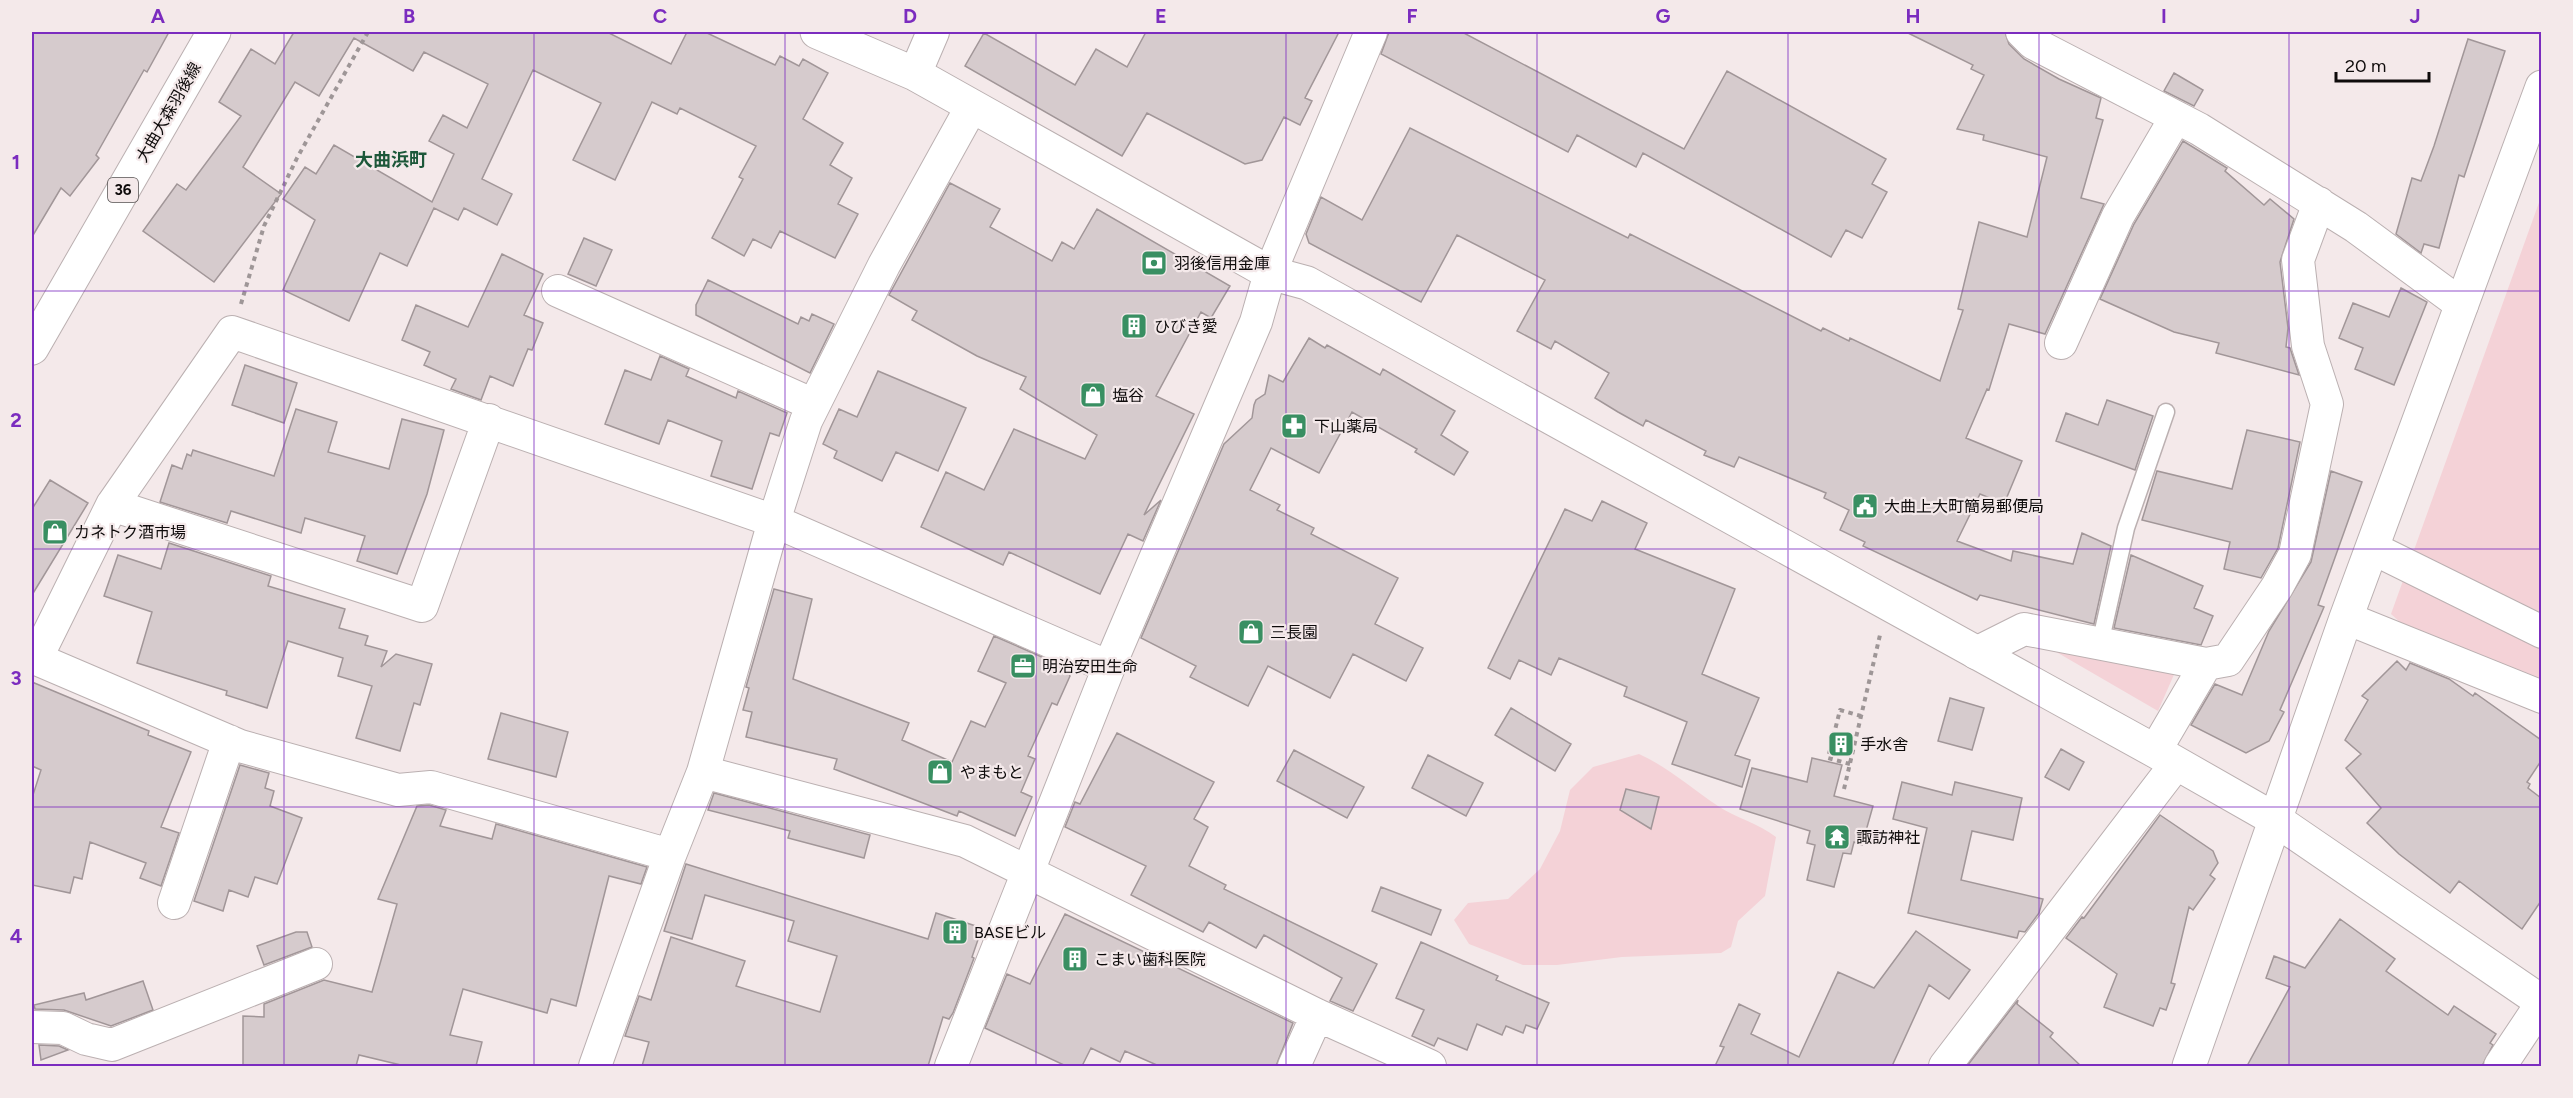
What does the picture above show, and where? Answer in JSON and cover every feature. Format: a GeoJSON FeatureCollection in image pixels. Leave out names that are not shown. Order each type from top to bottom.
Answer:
{"type":"FeatureCollection","features":[{"type":"Feature","properties":{"kind":"street","name":"大曲大森羽後線"},"geometry":{"type":"LineString","coordinates":[[32,348],[214,32]]}},
{"type":"Feature","properties":{"kind":"street"},"geometry":{"type":"LineString","coordinates":[[817,32],[915,74],[1270,273],[1307,283],[2276,820],[2541,1003],[2500,1066]]}},
{"type":"Feature","properties":{"kind":"street"},"geometry":{"type":"LineString","coordinates":[[915,74],[933,32]]}},
{"type":"Feature","properties":{"kind":"street"},"geometry":{"type":"LineString","coordinates":[[951,1066],[1025,873],[1109,667],[1256,322],[1270,273],[1371,32]]}},
{"type":"Feature","properties":{"kind":"street"},"geometry":{"type":"LineString","coordinates":[[2022,32],[2033,43],[2176,117],[2319,203],[2356,227],[2462,305]]}},
{"type":"Feature","properties":{"kind":"street"},"geometry":{"type":"LineString","coordinates":[[2189,1066],[2346,618],[2541,87]]}},
{"type":"Feature","properties":{"kind":"street"},"geometry":{"type":"LineString","coordinates":[[595,1066],[670,855],[703,772],[774,521],[806,421],[884,265],[972,106]]}},
{"type":"Feature","properties":{"kind":"street"},"geometry":{"type":"LineString","coordinates":[[2061,343],[2118,216],[2176,117]]}},
{"type":"Feature","properties":{"kind":"street"},"geometry":{"type":"LineString","coordinates":[[1976,653],[2024,629],[2206,664],[2228,660],[2277,587],[2295,554],[2327,404],[2308,346],[2298,260],[2319,203]]}},
{"type":"Feature","properties":{"kind":"street"},"geometry":{"type":"LineString","coordinates":[[558,291],[814,405]]}},
{"type":"Feature","properties":{"kind":"street"},"geometry":{"type":"LineString","coordinates":[[670,855],[431,788],[398,790],[229,741],[34,658],[112,505],[232,332],[774,521],[1109,667]]}},
{"type":"Feature","properties":{"kind":"street"},"geometry":{"type":"LineString","coordinates":[[112,505],[422,606],[489,420]]}},
{"type":"Feature","properties":{"kind":"street"},"geometry":{"type":"LineString","coordinates":[[2372,548],[2541,632]]}},
{"type":"Feature","properties":{"kind":"street"},"geometry":{"type":"LineString","coordinates":[[2346,618],[2541,697]]}},
{"type":"Feature","properties":{"kind":"street"},"geometry":{"type":"LineString","coordinates":[[1945,1066],[2166,757],[2206,664]]}},
{"type":"Feature","properties":{"kind":"street"},"geometry":{"type":"LineString","coordinates":[[174,903],[229,741]]}},
{"type":"Feature","properties":{"kind":"street"},"geometry":{"type":"LineString","coordinates":[[703,772],[965,841],[1025,873],[1317,1015],[1430,1066]]}},
{"type":"Feature","properties":{"kind":"street"},"geometry":{"type":"LineString","coordinates":[[32,1027],[63,1029],[86,1039],[112,1045],[316,964]]}},
{"type":"Feature","properties":{"kind":"street"},"geometry":{"type":"LineString","coordinates":[[1294,1066],[1317,1015]]}},
{"type":"Feature","properties":{"kind":"lane"},"geometry":{"type":"LineString","coordinates":[[2100,644],[2126,528],[2166,411]]}},
{"type":"Feature","properties":{"kind":"path"},"geometry":{"type":"LineString","coordinates":[[232,332],[264,226],[297,158],[368,32]]}},
{"type":"Feature","properties":{"kind":"path"},"geometry":{"type":"LineString","coordinates":[[1844,789],[1881,634]]}},
{"type":"Feature","properties":{"kind":"path"},"geometry":{"type":"LineString","coordinates":[[1850,764],[1828,758],[1840,710],[1861,716]]}},
{"type":"Feature","properties":{"kind":"shaded area"},"geometry":{"type":"Polygon","coordinates":[[[2541,197],[2541,683],[2402,624],[2391,614],[2541,197]]]}},
{"type":"Feature","properties":{"kind":"shaded area"},"geometry":{"type":"Polygon","coordinates":[[[2046,646],[2176,670],[2158,711],[2046,646]]]}},
{"type":"Feature","properties":{"kind":"shaded area"},"geometry":{"type":"Polygon","coordinates":[[[1639,754],[1670,771],[1725,810],[1776,837],[1765,896],[1738,921],[1731,947],[1721,953],[1622,957],[1557,965],[1523,965],[1469,944],[1454,920],[1468,903],[1508,899],[1540,869],[1560,831],[1570,790],[1593,767],[1639,754]]]}},
{"type":"Feature","properties":{"kind":"building"},"geometry":{"type":"Polygon","coordinates":[[[32,32],[169,32],[147,72],[144,70],[96,155],[99,158],[70,196],[61,188],[32,237],[32,32]]]}},
{"type":"Feature","properties":{"kind":"building"},"geometry":{"type":"Polygon","coordinates":[[[294,32],[607,32],[671,64],[687,32],[705,32],[775,65],[780,56],[799,66],[803,59],[828,73],[803,119],[843,143],[830,165],[852,178],[838,204],[858,214],[835,258],[780,231],[771,248],[753,239],[744,256],[712,238],[743,179],[739,177],[756,146],[680,108],[677,114],[652,102],[615,180],[573,160],[601,103],[533,70],[482,179],[512,194],[497,225],[464,208],[458,220],[434,208],[407,266],[380,253],[349,321],[283,290],[315,220],[283,199],[305,167],[316,174],[334,145],[432,202],[454,154],[429,141],[443,115],[467,128],[488,84],[424,52],[413,71],[354,38],[319,96],[295,82],[243,167],[281,194],[214,282],[143,231],[177,184],[186,190],[241,116],[219,102],[251,49],[275,64],[294,32]]]}},
{"type":"Feature","properties":{"kind":"building"},"geometry":{"type":"Polygon","coordinates":[[[1146,32],[1339,32],[1305,98],[1312,101],[1300,125],[1284,117],[1262,160],[1245,164],[1147,113],[1122,156],[965,66],[984,33],[1075,85],[1096,49],[1127,67],[1146,32]]]}},
{"type":"Feature","properties":{"kind":"building"},"geometry":{"type":"Polygon","coordinates":[[[1389,32],[1462,32],[1684,149],[1727,71],[1886,159],[1872,184],[1887,192],[1862,238],[1846,230],[1831,257],[1643,153],[1636,167],[1577,135],[1568,152],[1381,54],[1389,32]]]}},
{"type":"Feature","properties":{"kind":"building"},"geometry":{"type":"Polygon","coordinates":[[[1906,32],[2005,32],[2009,44],[2024,59],[2059,79],[2101,98],[2096,118],[2103,120],[2081,198],[2104,204],[2045,334],[2009,324],[1989,390],[1987,389],[1966,438],[2022,461],[2004,504],[1980,494],[1957,541],[2011,561],[2013,551],[2073,564],[2082,533],[2111,546],[2094,624],[1980,595],[1977,600],[1863,546],[1865,542],[1840,530],[1849,510],[1824,498],[1826,493],[1739,457],[1734,467],[1704,455],[1706,451],[1646,420],[1643,426],[1595,398],[1609,373],[1555,341],[1551,349],[1517,331],[1545,280],[1457,235],[1421,302],[1309,243],[1306,234],[1321,197],[1362,220],[1410,128],[1628,238],[1630,234],[1821,331],[1823,328],[1849,341],[1850,338],[1940,381],[1963,310],[1958,309],[1979,222],[2027,237],[2047,157],[1983,140],[1984,135],[1957,129],[1984,75],[1971,69],[1973,65],[1906,32]]]}},
{"type":"Feature","properties":{"kind":"building"},"geometry":{"type":"Polygon","coordinates":[[[2468,39],[2505,51],[2464,177],[2459,175],[2439,248],[2424,244],[2421,253],[2396,234],[2412,178],[2421,181],[2434,146],[2468,39]]]}},
{"type":"Feature","properties":{"kind":"building"},"geometry":{"type":"Polygon","coordinates":[[[2174,73],[2203,90],[2194,106],[2164,91],[2174,73]]]}},
{"type":"Feature","properties":{"kind":"building"},"geometry":{"type":"Polygon","coordinates":[[[2183,141],[2227,168],[2225,171],[2264,205],[2270,199],[2294,219],[2280,262],[2288,328],[2286,347],[2290,348],[2299,375],[2216,353],[2219,343],[2174,332],[2100,299],[2134,224],[2183,141]]]}},
{"type":"Feature","properties":{"kind":"building"},"geometry":{"type":"Polygon","coordinates":[[[950,183],[1000,209],[990,227],[1052,261],[1062,242],[1074,249],[1097,209],[1230,286],[1211,318],[1201,312],[1156,396],[1194,414],[1144,515],[1161,500],[1143,541],[1128,534],[1100,594],[1009,552],[1003,565],[921,527],[946,472],[984,490],[1014,429],[1085,459],[1097,435],[1020,389],[1026,377],[977,356],[912,320],[917,311],[889,295],[950,183]]]}},
{"type":"Feature","properties":{"kind":"building"},"geometry":{"type":"Polygon","coordinates":[[[584,238],[612,250],[596,286],[568,274],[584,238]]]}},
{"type":"Feature","properties":{"kind":"building"},"geometry":{"type":"Polygon","coordinates":[[[502,254],[543,274],[524,315],[543,323],[532,350],[528,349],[513,386],[490,376],[481,400],[451,389],[456,379],[424,365],[430,352],[402,340],[416,305],[468,327],[502,254]]]}},
{"type":"Feature","properties":{"kind":"building"},"geometry":{"type":"Polygon","coordinates":[[[708,280],[798,324],[801,317],[809,321],[812,314],[834,324],[810,373],[696,315],[696,305],[708,280]]]}},
{"type":"Feature","properties":{"kind":"building"},"geometry":{"type":"Polygon","coordinates":[[[2401,288],[2427,302],[2394,385],[2355,369],[2363,348],[2339,338],[2353,303],[2389,317],[2401,288]]]}},
{"type":"Feature","properties":{"kind":"building"},"geometry":{"type":"Polygon","coordinates":[[[1309,338],[1325,348],[1327,345],[1380,375],[1383,369],[1455,411],[1441,435],[1468,452],[1454,475],[1415,452],[1417,449],[1352,412],[1319,473],[1271,448],[1250,490],[1280,505],[1277,510],[1314,528],[1311,534],[1398,578],[1375,624],[1423,648],[1406,681],[1353,654],[1330,698],[1268,666],[1248,706],[1190,677],[1196,666],[1141,638],[1224,444],[1252,418],[1256,400],[1265,394],[1269,375],[1283,382],[1309,338]]]}},
{"type":"Feature","properties":{"kind":"building"},"geometry":{"type":"Polygon","coordinates":[[[660,356],[689,369],[686,376],[736,398],[738,391],[787,413],[779,436],[770,433],[752,489],[711,476],[722,441],[668,420],[659,444],[605,424],[625,370],[651,380],[660,356]]]}},
{"type":"Feature","properties":{"kind":"building"},"geometry":{"type":"Polygon","coordinates":[[[245,365],[297,383],[284,423],[232,405],[245,365]]]}},
{"type":"Feature","properties":{"kind":"building"},"geometry":{"type":"Polygon","coordinates":[[[878,371],[966,408],[938,471],[896,452],[882,481],[834,458],[837,451],[823,444],[839,409],[857,417],[878,371]]]}},
{"type":"Feature","properties":{"kind":"building"},"geometry":{"type":"Polygon","coordinates":[[[2107,400],[2153,416],[2135,470],[2056,441],[2066,413],[2098,425],[2107,400]]]}},
{"type":"Feature","properties":{"kind":"building"},"geometry":{"type":"Polygon","coordinates":[[[296,409],[337,422],[328,452],[389,469],[402,419],[444,430],[427,494],[397,574],[357,561],[365,536],[305,518],[301,533],[231,511],[227,523],[160,502],[172,465],[182,469],[187,454],[191,456],[193,450],[274,476],[296,409]]]}},
{"type":"Feature","properties":{"kind":"building"},"geometry":{"type":"Polygon","coordinates":[[[2247,430],[2300,442],[2278,548],[2261,578],[2224,569],[2230,542],[2142,520],[2157,471],[2232,489],[2247,430]]]}},
{"type":"Feature","properties":{"kind":"building"},"geometry":{"type":"Polygon","coordinates":[[[2331,471],[2362,482],[2318,605],[2324,607],[2280,710],[2284,712],[2269,741],[2246,753],[2191,725],[2215,684],[2242,695],[2269,631],[2311,562],[2331,471]]]}},
{"type":"Feature","properties":{"kind":"building","name":"カネトク酒市場"},"geometry":{"type":"Polygon","coordinates":[[[50,480],[88,503],[32,595],[32,509],[50,480]]]}},
{"type":"Feature","properties":{"kind":"building"},"geometry":{"type":"Polygon","coordinates":[[[1602,501],[1647,523],[1635,549],[1735,589],[1702,674],[1759,698],[1735,755],[1750,760],[1742,787],[1672,764],[1687,722],[1624,696],[1627,687],[1559,658],[1551,675],[1519,660],[1510,679],[1488,668],[1565,509],[1592,521],[1602,501]]]}},
{"type":"Feature","properties":{"kind":"building"},"geometry":{"type":"Polygon","coordinates":[[[169,543],[271,576],[268,586],[345,609],[339,628],[368,636],[365,645],[387,651],[381,667],[396,654],[432,664],[420,705],[414,703],[400,751],[356,738],[372,686],[338,676],[343,658],[288,641],[267,708],[226,695],[227,691],[137,663],[152,612],[104,596],[118,555],[161,569],[169,543]]]}},
{"type":"Feature","properties":{"kind":"building"},"geometry":{"type":"Polygon","coordinates":[[[2131,555],[2203,586],[2194,608],[2213,616],[2201,645],[2114,628],[2131,555]]]}},
{"type":"Feature","properties":{"kind":"building"},"geometry":{"type":"Polygon","coordinates":[[[774,589],[812,599],[793,679],[909,723],[902,740],[952,762],[971,721],[985,727],[1006,683],[978,671],[994,636],[1067,668],[1070,676],[1057,705],[1052,703],[1028,756],[1035,759],[1021,792],[1032,797],[1015,836],[959,811],[957,816],[834,769],[837,759],[746,737],[752,712],[743,710],[749,688],[746,687],[774,589]]]}},
{"type":"Feature","properties":{"kind":"building"},"geometry":{"type":"Polygon","coordinates":[[[2397,661],[2406,670],[2410,663],[2449,679],[2473,696],[2475,693],[2541,740],[2541,761],[2527,782],[2530,784],[2528,788],[2541,798],[2541,901],[2522,929],[2459,881],[2450,893],[2399,854],[2367,823],[2381,808],[2346,768],[2361,754],[2345,740],[2368,700],[2362,696],[2397,661]]]}},
{"type":"Feature","properties":{"kind":"building"},"geometry":{"type":"Polygon","coordinates":[[[32,682],[149,731],[148,735],[191,752],[161,827],[179,833],[161,886],[140,878],[146,863],[90,842],[82,879],[74,877],[70,893],[32,885],[32,798],[41,770],[32,766],[32,682]]]}},
{"type":"Feature","properties":{"kind":"building"},"geometry":{"type":"Polygon","coordinates":[[[1950,698],[1984,708],[1972,750],[1938,741],[1950,698]]]}},
{"type":"Feature","properties":{"kind":"building"},"geometry":{"type":"Polygon","coordinates":[[[1511,708],[1571,744],[1555,771],[1495,735],[1511,708]]]}},
{"type":"Feature","properties":{"kind":"building"},"geometry":{"type":"Polygon","coordinates":[[[501,713],[568,732],[556,777],[488,759],[501,713]]]}},
{"type":"Feature","properties":{"kind":"building"},"geometry":{"type":"Polygon","coordinates":[[[1117,733],[1214,782],[1194,819],[1208,827],[1189,866],[1226,885],[1224,889],[1377,964],[1353,1011],[1330,1001],[1342,978],[1264,935],[1256,948],[1209,922],[1203,932],[1131,895],[1146,866],[1065,827],[1075,802],[1080,804],[1117,733]]]}},
{"type":"Feature","properties":{"kind":"building"},"geometry":{"type":"Polygon","coordinates":[[[2061,749],[2084,762],[2069,790],[2045,777],[2061,749]]]}},
{"type":"Feature","properties":{"kind":"building"},"geometry":{"type":"Polygon","coordinates":[[[1294,750],[1364,787],[1347,818],[1277,781],[1294,750]]]}},
{"type":"Feature","properties":{"kind":"building"},"geometry":{"type":"Polygon","coordinates":[[[1428,755],[1483,783],[1466,816],[1412,788],[1428,755]]]}},
{"type":"Feature","properties":{"kind":"building"},"geometry":{"type":"Polygon","coordinates":[[[1812,758],[1842,765],[1834,796],[1873,806],[1862,845],[1854,842],[1851,854],[1843,853],[1834,887],[1807,880],[1815,845],[1807,843],[1810,831],[1740,809],[1752,768],[1807,782],[1812,758]]]}},
{"type":"Feature","properties":{"kind":"building"},"geometry":{"type":"Polygon","coordinates":[[[240,765],[269,773],[265,788],[274,791],[270,806],[302,818],[277,884],[255,877],[248,897],[229,890],[223,911],[194,901],[240,765]]]}},
{"type":"Feature","properties":{"kind":"building"},"geometry":{"type":"Polygon","coordinates":[[[1902,782],[1952,795],[1955,782],[2022,798],[2013,840],[1972,831],[1961,880],[2043,899],[2039,913],[2025,932],[2019,931],[2017,938],[1908,913],[1927,828],[1893,819],[1902,782]]]}},
{"type":"Feature","properties":{"kind":"building"},"geometry":{"type":"Polygon","coordinates":[[[1626,789],[1659,797],[1651,829],[1620,810],[1626,789]]]}},
{"type":"Feature","properties":{"kind":"building"},"geometry":{"type":"Polygon","coordinates":[[[714,793],[870,835],[864,858],[788,838],[790,831],[708,810],[714,793]]]}},
{"type":"Feature","properties":{"kind":"building"},"geometry":{"type":"Polygon","coordinates":[[[429,805],[446,810],[440,826],[492,839],[496,824],[647,867],[641,884],[609,876],[576,1006],[551,999],[547,1013],[463,989],[450,1035],[482,1042],[476,1066],[405,1066],[359,1055],[356,1066],[243,1066],[243,1016],[264,1017],[264,1004],[324,980],[372,992],[397,904],[378,899],[417,806],[429,805]]]}},
{"type":"Feature","properties":{"kind":"building"},"geometry":{"type":"Polygon","coordinates":[[[2160,815],[2213,851],[2218,863],[2210,875],[2215,879],[2193,910],[2189,907],[2171,983],[2175,984],[2166,1010],[2160,1008],[2153,1026],[2104,1007],[2117,974],[2066,938],[2082,917],[2084,918],[2160,815]]]}},
{"type":"Feature","properties":{"kind":"building"},"geometry":{"type":"Polygon","coordinates":[[[686,864],[928,939],[936,913],[982,928],[972,957],[974,958],[953,1013],[949,1019],[943,1017],[928,1066],[642,1066],[649,1042],[625,1036],[639,996],[651,1000],[671,937],[745,961],[736,986],[820,1012],[837,956],[788,941],[794,921],[705,895],[692,939],[664,931],[686,864]]]}},
{"type":"Feature","properties":{"kind":"building"},"geometry":{"type":"Polygon","coordinates":[[[1381,887],[1441,910],[1431,935],[1372,911],[1381,887]]]}},
{"type":"Feature","properties":{"kind":"building"},"geometry":{"type":"Polygon","coordinates":[[[1065,914],[1293,1023],[1276,1066],[1159,1066],[1125,1051],[1120,1062],[1091,1048],[1082,1066],[1066,1066],[985,1028],[1007,974],[1030,984],[1065,914]]]}},
{"type":"Feature","properties":{"kind":"building"},"geometry":{"type":"Polygon","coordinates":[[[2340,919],[2395,959],[2386,971],[2448,1015],[2454,1006],[2496,1034],[2490,1043],[2493,1045],[2482,1066],[2247,1066],[2290,987],[2266,978],[2274,956],[2305,968],[2340,919]]]}},
{"type":"Feature","properties":{"kind":"building"},"geometry":{"type":"Polygon","coordinates":[[[1916,931],[1970,970],[1949,999],[1929,985],[1892,1066],[1715,1066],[1724,1047],[1720,1046],[1739,1004],[1760,1014],[1751,1034],[1799,1057],[1838,972],[1874,988],[1916,931]]]}},
{"type":"Feature","properties":{"kind":"building"},"geometry":{"type":"Polygon","coordinates":[[[296,932],[307,932],[312,947],[264,965],[257,946],[296,932]]]}},
{"type":"Feature","properties":{"kind":"building"},"geometry":{"type":"Polygon","coordinates":[[[1421,942],[1498,976],[1496,980],[1549,1003],[1537,1029],[1526,1025],[1523,1033],[1506,1026],[1502,1035],[1477,1024],[1467,1050],[1438,1038],[1434,1046],[1412,1036],[1424,1010],[1396,998],[1421,942]]]}},
{"type":"Feature","properties":{"kind":"building"},"geometry":{"type":"Polygon","coordinates":[[[143,981],[153,1010],[111,1026],[64,1010],[35,1009],[34,1005],[84,993],[86,1000],[143,981]]]}},
{"type":"Feature","properties":{"kind":"building"},"geometry":{"type":"Polygon","coordinates":[[[2018,1000],[2017,1004],[2053,1033],[2050,1037],[2081,1066],[1967,1066],[2018,1000]]]}},
{"type":"Feature","properties":{"kind":"building"},"geometry":{"type":"Polygon","coordinates":[[[39,1045],[59,1046],[68,1050],[41,1060],[39,1045]]]}},
{"type":"Feature","properties":{"kind":"place","name":"羽後信用金庫"},"geometry":{"type":"Point","coordinates":[1154,263]}},
{"type":"Feature","properties":{"kind":"place","name":"ひびき愛"},"geometry":{"type":"Point","coordinates":[1134,326]}},
{"type":"Feature","properties":{"kind":"place","name":"塩谷"},"geometry":{"type":"Point","coordinates":[1093,395]}},
{"type":"Feature","properties":{"kind":"place","name":"下山薬局"},"geometry":{"type":"Point","coordinates":[1294,426]}},
{"type":"Feature","properties":{"kind":"place","name":"大曲上大町簡易郵便局"},"geometry":{"type":"Point","coordinates":[1865,506]}},
{"type":"Feature","properties":{"kind":"place","name":"カネトク酒市場"},"geometry":{"type":"Point","coordinates":[55,532]}},
{"type":"Feature","properties":{"kind":"place","name":"三長園"},"geometry":{"type":"Point","coordinates":[1251,632]}},
{"type":"Feature","properties":{"kind":"place","name":"明治安田生命"},"geometry":{"type":"Point","coordinates":[1023,666]}},
{"type":"Feature","properties":{"kind":"place","name":"手水舎"},"geometry":{"type":"Point","coordinates":[1841,744]}},
{"type":"Feature","properties":{"kind":"place","name":"やまもと"},"geometry":{"type":"Point","coordinates":[940,772]}},
{"type":"Feature","properties":{"kind":"place","name":"諏訪神社"},"geometry":{"type":"Point","coordinates":[1837,837]}},
{"type":"Feature","properties":{"kind":"place","name":"BASEビル"},"geometry":{"type":"Point","coordinates":[955,932]}},
{"type":"Feature","properties":{"kind":"place","name":"こまい歯科医院"},"geometry":{"type":"Point","coordinates":[1075,959]}},
{"type":"Feature","properties":{"kind":"district","name":"大曲浜町"},"geometry":{"type":"Point","coordinates":[391,160]}}]}
